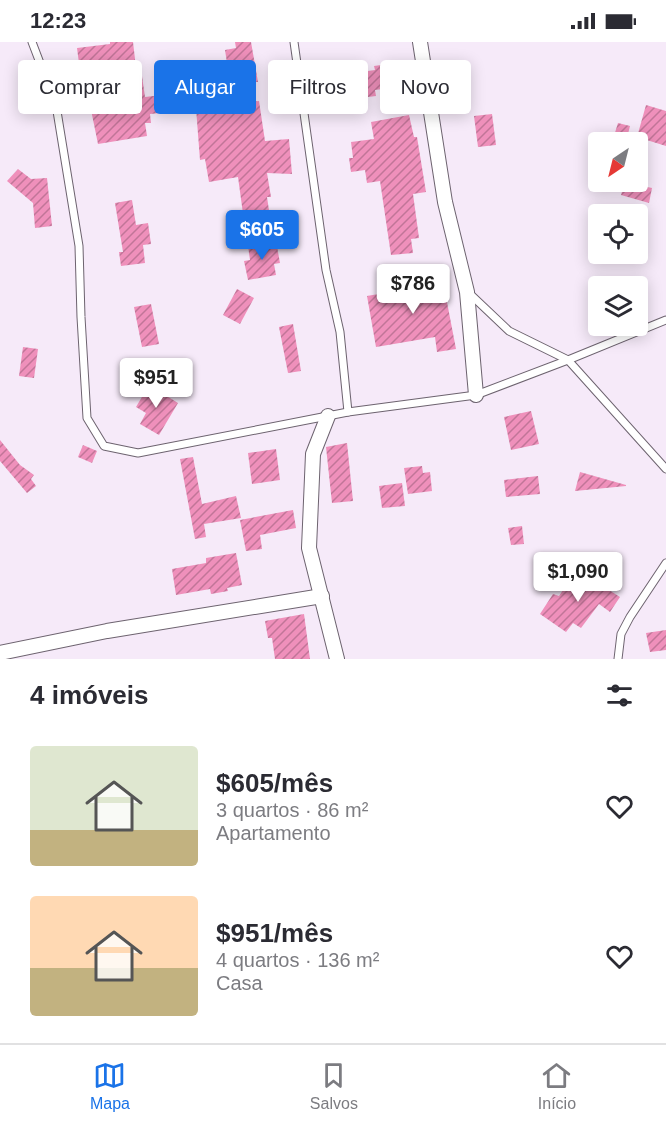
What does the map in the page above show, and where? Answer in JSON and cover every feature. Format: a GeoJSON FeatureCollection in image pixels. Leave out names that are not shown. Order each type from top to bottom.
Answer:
{"type":"FeatureCollection","features":[{"type":"Feature","properties":{"kind":"street"},"geometry":{"type":"LineString","coordinates":[[420,42],[445,202],[467,292],[476,394]]}},
{"type":"Feature","properties":{"kind":"street"},"geometry":{"type":"LineString","coordinates":[[328,416],[313,454],[309,548],[337,659]]}},
{"type":"Feature","properties":{"kind":"street"},"geometry":{"type":"LineString","coordinates":[[0,653],[107,631],[322,596]]}},
{"type":"Feature","properties":{"kind":"lane"},"geometry":{"type":"LineString","coordinates":[[32,42],[56,105],[79,246],[87,418],[104,446],[138,453],[348,412],[476,394],[666,320]]}},
{"type":"Feature","properties":{"kind":"lane"},"geometry":{"type":"LineString","coordinates":[[294,42],[326,270],[339,332],[348,412]]}},
{"type":"Feature","properties":{"kind":"lane"},"geometry":{"type":"LineString","coordinates":[[467,292],[509,331],[568,360],[666,469]]}},
{"type":"Feature","properties":{"kind":"lane"},"geometry":{"type":"LineString","coordinates":[[618,659],[621,634],[666,563]]}},
{"type":"Feature","properties":{"kind":"building"},"geometry":{"type":"Polygon","coordinates":[[[110,42],[133,42],[135,60],[79,60],[77,48],[110,44],[110,42]]]}},
{"type":"Feature","properties":{"kind":"building"},"geometry":{"type":"Polygon","coordinates":[[[235,42],[251,42],[254,60],[227,60],[225,50],[236,48],[235,42]]]}},
{"type":"Feature","properties":{"kind":"building"},"geometry":{"type":"Polygon","coordinates":[[[380,65],[380,89],[375,90],[376,96],[368,97],[368,71],[375,70],[374,66],[380,65]]]}},
{"type":"Feature","properties":{"kind":"building"},"geometry":{"type":"Polygon","coordinates":[[[142,76],[145,97],[154,96],[154,114],[150,114],[151,123],[145,123],[147,136],[98,144],[92,114],[142,114],[142,76]]]}},
{"type":"Feature","properties":{"kind":"building"},"geometry":{"type":"Polygon","coordinates":[[[256,101],[259,101],[265,141],[289,139],[292,174],[267,173],[271,197],[267,197],[270,217],[244,221],[238,177],[209,182],[205,159],[200,160],[196,114],[256,114],[256,101]]]}},
{"type":"Feature","properties":{"kind":"building"},"geometry":{"type":"Polygon","coordinates":[[[646,105],[666,111],[666,146],[648,140],[648,132],[638,132],[646,105]]]}},
{"type":"Feature","properties":{"kind":"building"},"geometry":{"type":"Polygon","coordinates":[[[492,114],[496,145],[478,147],[474,116],[492,114]]]}},
{"type":"Feature","properties":{"kind":"building"},"geometry":{"type":"Polygon","coordinates":[[[409,115],[414,137],[417,137],[426,192],[413,194],[419,238],[411,239],[413,253],[391,255],[380,181],[367,183],[365,170],[351,172],[349,158],[353,158],[351,142],[374,139],[371,122],[409,115]]]}},
{"type":"Feature","properties":{"kind":"building"},"geometry":{"type":"Polygon","coordinates":[[[618,123],[630,126],[628,132],[615,132],[618,123]]]}},
{"type":"Feature","properties":{"kind":"building"},"geometry":{"type":"Polygon","coordinates":[[[18,169],[31,179],[47,178],[52,226],[35,228],[33,203],[7,181],[18,169]]]}},
{"type":"Feature","properties":{"kind":"building"},"geometry":{"type":"Polygon","coordinates":[[[648,187],[652,188],[649,203],[621,195],[622,192],[648,192],[648,187]]]}},
{"type":"Feature","properties":{"kind":"building"},"geometry":{"type":"Polygon","coordinates":[[[132,200],[136,225],[148,223],[151,244],[143,245],[145,263],[121,266],[119,252],[123,252],[115,203],[132,200]]]}},
{"type":"Feature","properties":{"kind":"building"},"geometry":{"type":"Polygon","coordinates":[[[276,241],[280,263],[274,264],[276,275],[248,280],[244,261],[250,260],[248,246],[276,241]]]}},
{"type":"Feature","properties":{"kind":"building"},"geometry":{"type":"Polygon","coordinates":[[[441,271],[456,349],[437,352],[435,337],[376,347],[367,296],[430,285],[428,274],[441,271]]]}},
{"type":"Feature","properties":{"kind":"building"},"geometry":{"type":"Polygon","coordinates":[[[237,289],[254,298],[240,324],[223,315],[237,289]]]}},
{"type":"Feature","properties":{"kind":"building"},"geometry":{"type":"Polygon","coordinates":[[[151,304],[159,344],[142,347],[134,307],[151,304]]]}},
{"type":"Feature","properties":{"kind":"building"},"geometry":{"type":"Polygon","coordinates":[[[293,324],[301,371],[288,373],[279,327],[293,324]]]}},
{"type":"Feature","properties":{"kind":"building"},"geometry":{"type":"Polygon","coordinates":[[[23,347],[38,349],[34,378],[19,376],[23,347]]]}},
{"type":"Feature","properties":{"kind":"building"},"geometry":{"type":"Polygon","coordinates":[[[149,385],[178,403],[159,435],[140,424],[146,413],[136,407],[149,385]]]}},
{"type":"Feature","properties":{"kind":"building"},"geometry":{"type":"Polygon","coordinates":[[[531,411],[539,444],[511,450],[504,417],[531,411]]]}},
{"type":"Feature","properties":{"kind":"building"},"geometry":{"type":"Polygon","coordinates":[[[0,440],[20,465],[34,475],[31,479],[36,486],[27,493],[0,461],[0,440]]]}},
{"type":"Feature","properties":{"kind":"building"},"geometry":{"type":"Polygon","coordinates":[[[347,443],[353,501],[332,503],[326,447],[347,443]]]}},
{"type":"Feature","properties":{"kind":"building"},"geometry":{"type":"Polygon","coordinates":[[[83,445],[97,451],[92,463],[78,457],[83,445]]]}},
{"type":"Feature","properties":{"kind":"building"},"geometry":{"type":"Polygon","coordinates":[[[276,449],[280,480],[252,484],[248,453],[276,449]]]}},
{"type":"Feature","properties":{"kind":"building"},"geometry":{"type":"Polygon","coordinates":[[[193,457],[202,504],[236,496],[241,518],[204,524],[206,537],[195,539],[180,459],[193,457]]]}},
{"type":"Feature","properties":{"kind":"building"},"geometry":{"type":"Polygon","coordinates":[[[422,466],[423,473],[430,472],[432,491],[408,494],[404,468],[422,466]]]}},
{"type":"Feature","properties":{"kind":"building"},"geometry":{"type":"Polygon","coordinates":[[[580,472],[626,485],[626,486],[575,491],[580,472]]]}},
{"type":"Feature","properties":{"kind":"building"},"geometry":{"type":"Polygon","coordinates":[[[538,476],[540,494],[506,497],[504,480],[538,476]]]}},
{"type":"Feature","properties":{"kind":"building"},"geometry":{"type":"Polygon","coordinates":[[[402,483],[405,506],[382,508],[379,486],[402,483]]]}},
{"type":"Feature","properties":{"kind":"building"},"geometry":{"type":"Polygon","coordinates":[[[293,510],[296,528],[260,535],[262,549],[246,551],[240,520],[293,510]]]}},
{"type":"Feature","properties":{"kind":"building"},"geometry":{"type":"Polygon","coordinates":[[[522,526],[524,544],[511,545],[508,528],[522,526]]]}},
{"type":"Feature","properties":{"kind":"building"},"geometry":{"type":"Polygon","coordinates":[[[236,553],[242,585],[227,588],[228,591],[211,594],[210,589],[176,595],[172,569],[206,563],[206,558],[236,553]]]}},
{"type":"Feature","properties":{"kind":"building"},"geometry":{"type":"Polygon","coordinates":[[[575,572],[620,597],[610,612],[599,604],[581,628],[573,623],[566,632],[540,614],[553,594],[559,596],[575,572]]]}},
{"type":"Feature","properties":{"kind":"building"},"geometry":{"type":"Polygon","coordinates":[[[304,614],[310,659],[275,659],[272,638],[268,638],[265,621],[304,614]]]}},
{"type":"Feature","properties":{"kind":"building"},"geometry":{"type":"Polygon","coordinates":[[[666,630],[666,650],[650,652],[646,633],[666,630]]]}}]}
